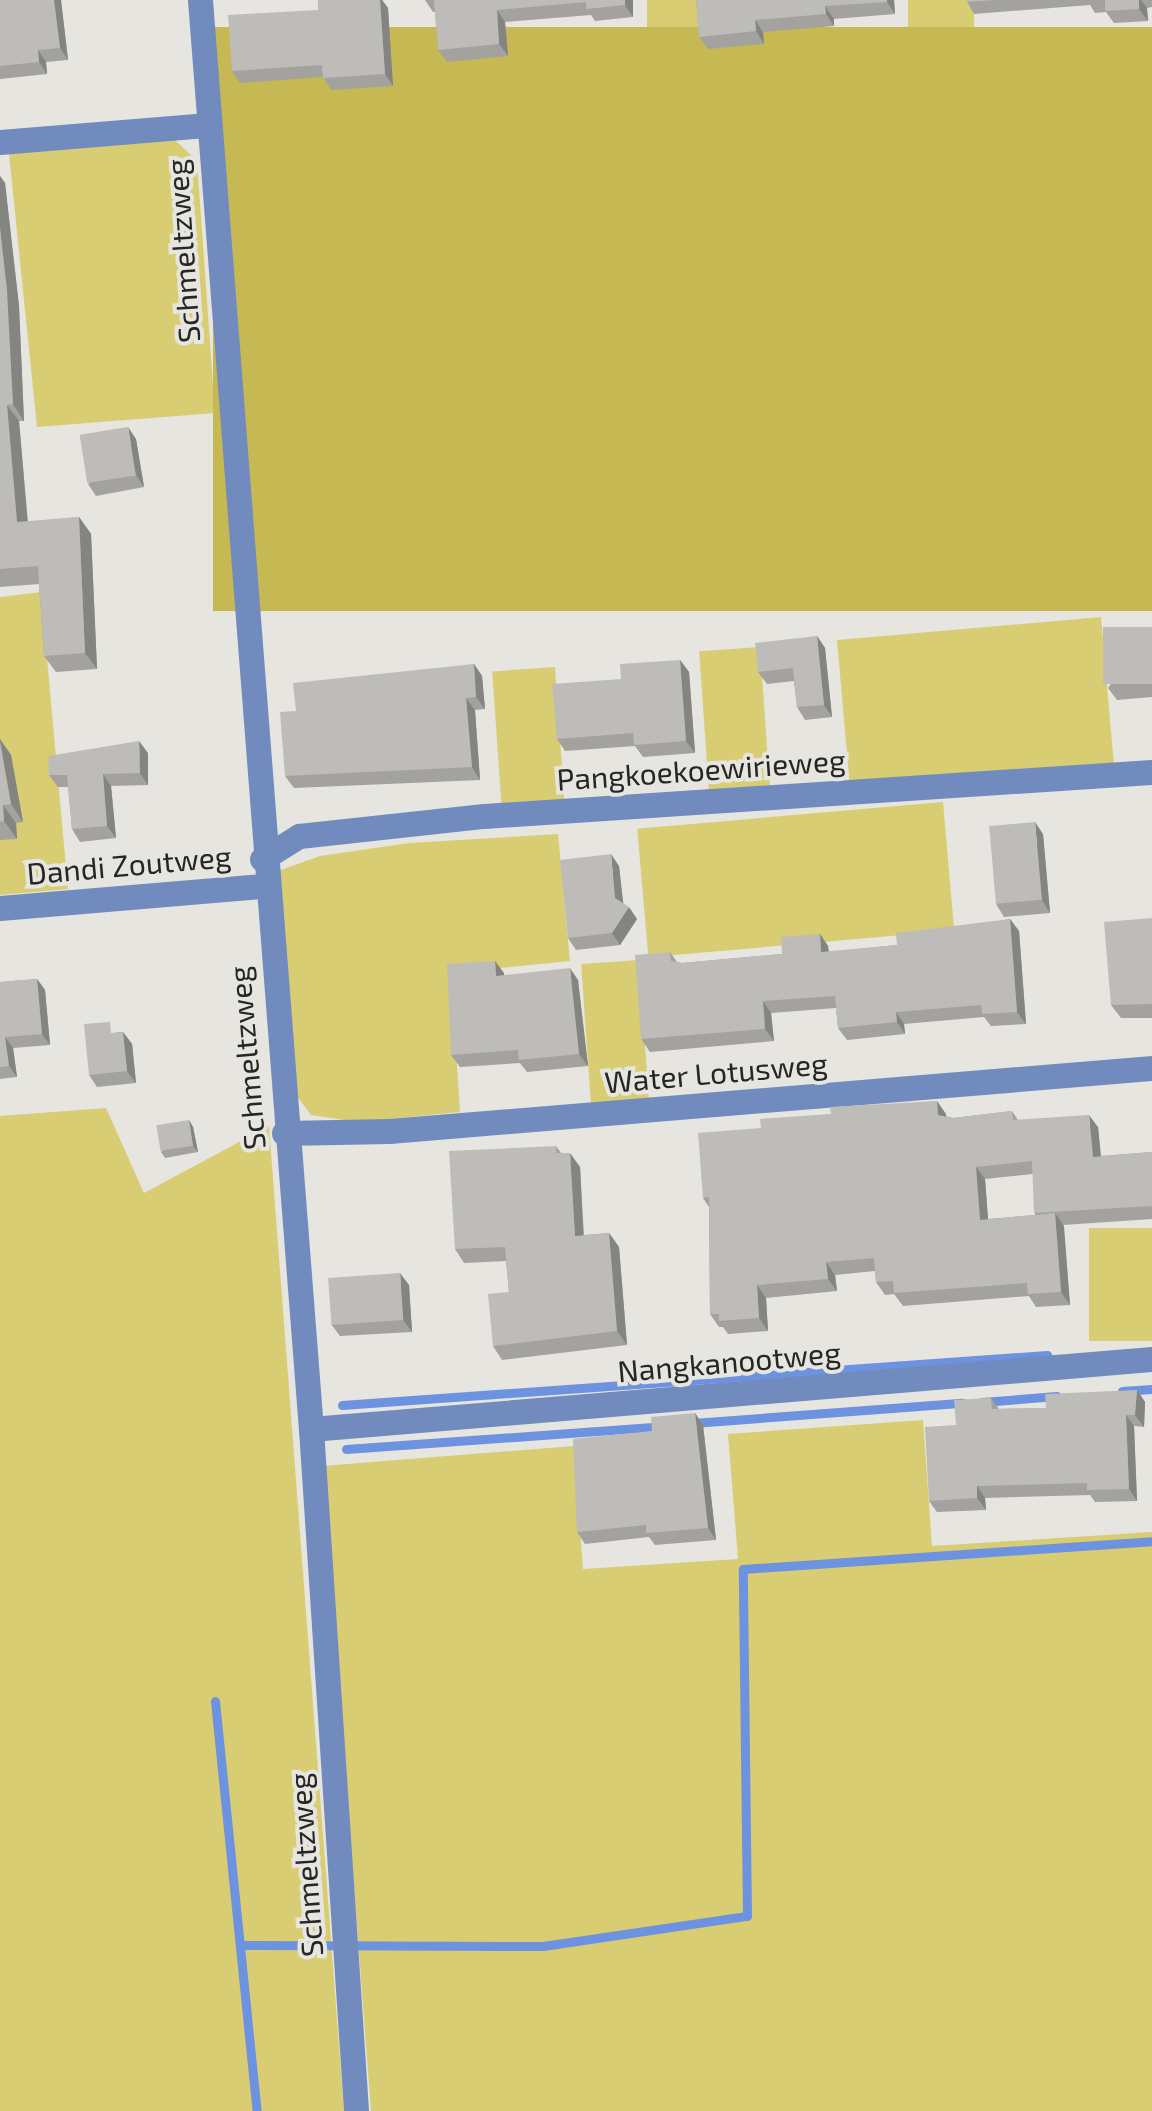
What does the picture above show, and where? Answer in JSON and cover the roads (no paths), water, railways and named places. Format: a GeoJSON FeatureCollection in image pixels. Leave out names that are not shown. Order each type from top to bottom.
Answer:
{"type":"FeatureCollection","features":[{"type":"Feature","properties":{"kind":"street","name":"Schmeltzweg"},"geometry":{"type":"LineString","coordinates":[[200,0],[204,124],[311,1428],[340,1917],[356,2111]]}},
{"type":"Feature","properties":{"kind":"street"},"geometry":{"type":"LineString","coordinates":[[0,142],[204,124]]}},
{"type":"Feature","properties":{"kind":"street","name":"Pangkoekoewirieweg"},"geometry":{"type":"LineString","coordinates":[[262,859],[299,836],[465,818],[1152,772]]}},
{"type":"Feature","properties":{"kind":"street","name":"Dandi Zoutweg"},"geometry":{"type":"LineString","coordinates":[[0,908],[264,886]]}},
{"type":"Feature","properties":{"kind":"street","name":"Water Lotusweg"},"geometry":{"type":"LineString","coordinates":[[284,1134],[389,1131],[1152,1068]]}},
{"type":"Feature","properties":{"kind":"street","name":"Nangkanootweg"},"geometry":{"type":"LineString","coordinates":[[311,1428],[1152,1359]]}},
{"type":"Feature","properties":{"kind":"waterway"},"geometry":{"type":"LineString","coordinates":[[342,1405],[1047,1355]]}},
{"type":"Feature","properties":{"kind":"waterway"},"geometry":{"type":"LineString","coordinates":[[1122,1391],[1152,1389]]}},
{"type":"Feature","properties":{"kind":"waterway"},"geometry":{"type":"LineString","coordinates":[[982,1402],[1057,1396]]}},
{"type":"Feature","properties":{"kind":"waterway"},"geometry":{"type":"LineString","coordinates":[[693,1423],[962,1403]]}},
{"type":"Feature","properties":{"kind":"waterway"},"geometry":{"type":"LineString","coordinates":[[346,1449],[663,1426]]}},
{"type":"Feature","properties":{"kind":"waterway"},"geometry":{"type":"LineString","coordinates":[[240,1945],[543,1946],[747,1916],[743,1569],[1152,1541]]}},
{"type":"Feature","properties":{"kind":"waterway"},"geometry":{"type":"LineString","coordinates":[[215,1701],[257,2111]]}}]}
